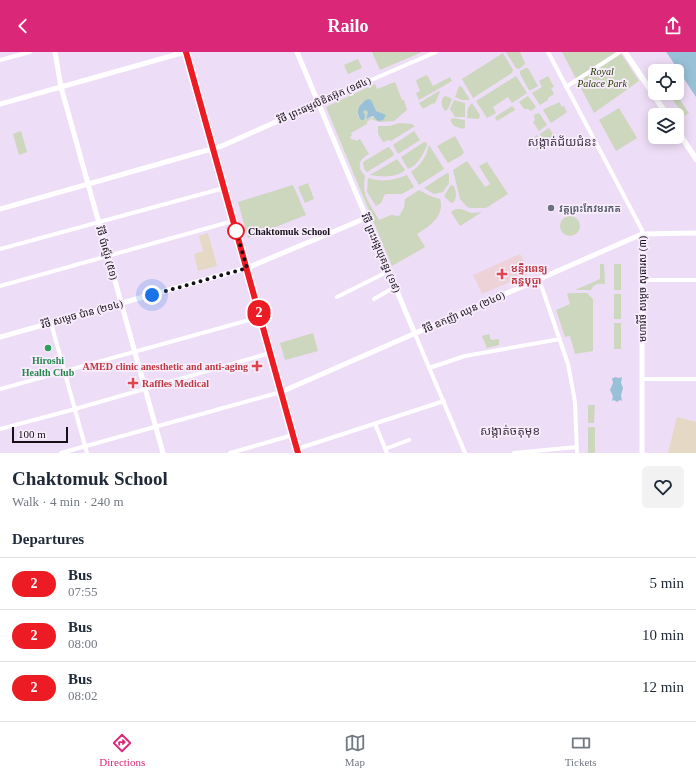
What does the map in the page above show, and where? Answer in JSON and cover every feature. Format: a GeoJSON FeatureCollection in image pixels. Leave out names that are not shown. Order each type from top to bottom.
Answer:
{"type":"FeatureCollection","features":[{"type":"Feature","properties":{"kind":"main road"},"geometry":{"type":"LineString","coordinates":[[185,52],[298,451]]}},
{"type":"Feature","properties":{"kind":"main road"},"geometry":{"type":"LineString","coordinates":[[625,52],[662,108]]}},
{"type":"Feature","properties":{"kind":"main road"},"geometry":{"type":"LineString","coordinates":[[684,141],[696,159]]}},
{"type":"Feature","properties":{"kind":"street"},"geometry":{"type":"LineString","coordinates":[[0,60],[30,52]]}},
{"type":"Feature","properties":{"kind":"street","name":"វិថី ប៉ាស្ទ័រ (៥១)"},"geometry":{"type":"LineString","coordinates":[[56,52],[61,87],[163,453]]}},
{"type":"Feature","properties":{"kind":"street"},"geometry":{"type":"LineString","coordinates":[[0,104],[185,52]]}},
{"type":"Feature","properties":{"kind":"street","name":"វិថី ព្រះអង្គយុគន្ធរ (១៩)"},"geometry":{"type":"LineString","coordinates":[[297,52],[465,453]]}},
{"type":"Feature","properties":{"kind":"street","name":"វិថី ព្រះធម្មលិខិតអ៊ុក (១៨៤)"},"geometry":{"type":"LineString","coordinates":[[0,209],[213,148],[436,52]]}},
{"type":"Feature","properties":{"kind":"street","name":"មហាវិថី សម្តេច សុធារស (៣)"},"geometry":{"type":"LineString","coordinates":[[548,52],[642,230],[642,453]]}},
{"type":"Feature","properties":{"kind":"street"},"geometry":{"type":"LineString","coordinates":[[566,87],[620,52]]}},
{"type":"Feature","properties":{"kind":"street"},"geometry":{"type":"LineString","coordinates":[[0,249],[224,188]]}},
{"type":"Feature","properties":{"kind":"street","name":"វិថី សម្តេច ប៉ាន (២១៤)"},"geometry":{"type":"LineString","coordinates":[[0,337],[247,268],[366,218]]}},
{"type":"Feature","properties":{"kind":"street"},"geometry":{"type":"LineString","coordinates":[[0,286],[233,221]]}},
{"type":"Feature","properties":{"kind":"street","name":"វិថី ឧកញ៉ា ឈុន (២៤០)"},"geometry":{"type":"LineString","coordinates":[[281,392],[642,234],[696,233]]}},
{"type":"Feature","properties":{"kind":"street"},"geometry":{"type":"LineString","coordinates":[[337,297],[389,271]]}},
{"type":"Feature","properties":{"kind":"street"},"geometry":{"type":"LineString","coordinates":[[539,279],[568,364],[575,402],[577,453]]}},
{"type":"Feature","properties":{"kind":"street"},"geometry":{"type":"LineString","coordinates":[[642,280],[696,280]]}},
{"type":"Feature","properties":{"kind":"street"},"geometry":{"type":"LineString","coordinates":[[374,299],[395,287]]}},
{"type":"Feature","properties":{"kind":"street"},"geometry":{"type":"LineString","coordinates":[[0,389],[260,317]]}},
{"type":"Feature","properties":{"kind":"street"},"geometry":{"type":"LineString","coordinates":[[51,323],[87,453]]}},
{"type":"Feature","properties":{"kind":"street"},"geometry":{"type":"LineString","coordinates":[[429,368],[465,356],[560,339]]}},
{"type":"Feature","properties":{"kind":"street"},"geometry":{"type":"LineString","coordinates":[[0,429],[270,353]]}},
{"type":"Feature","properties":{"kind":"street"},"geometry":{"type":"LineString","coordinates":[[642,380],[696,379]]}},
{"type":"Feature","properties":{"kind":"street"},"geometry":{"type":"LineString","coordinates":[[61,453],[281,392]]}},
{"type":"Feature","properties":{"kind":"street"},"geometry":{"type":"LineString","coordinates":[[298,451],[444,401]]}},
{"type":"Feature","properties":{"kind":"street"},"geometry":{"type":"LineString","coordinates":[[375,424],[386,451],[409,440]]}},
{"type":"Feature","properties":{"kind":"street"},"geometry":{"type":"LineString","coordinates":[[230,453],[293,435]]}},
{"type":"Feature","properties":{"kind":"street"},"geometry":{"type":"LineString","coordinates":[[514,453],[577,447]]}},
{"type":"Feature","properties":{"kind":"shaded area"},"geometry":{"type":"Polygon","coordinates":[[[208,233],[217,266],[198,271],[194,254],[203,251],[199,236],[208,233]]]}},
{"type":"Feature","properties":{"kind":"shaded area","name":"មន្ទីរពេទ្យ គន្ធបុប្ផា"},"geometry":{"type":"Polygon","coordinates":[[[520,254],[529,270],[527,275],[482,294],[473,275],[520,254]]]}},
{"type":"Feature","properties":{"kind":"shaded area"},"geometry":{"type":"Polygon","coordinates":[[[677,417],[696,422],[696,453],[668,453],[677,417]]]}},
{"type":"Feature","properties":{"kind":"green space"},"geometry":{"type":"Polygon","coordinates":[[[372,52],[422,52],[380,70],[372,52]]]}},
{"type":"Feature","properties":{"kind":"green space"},"geometry":{"type":"Polygon","coordinates":[[[506,52],[520,52],[525,63],[524,65],[519,69],[516,68],[506,52]]]}},
{"type":"Feature","properties":{"kind":"green space","name":"Royal Palace Park"},"geometry":{"type":"Polygon","coordinates":[[[562,52],[620,52],[639,81],[594,113],[562,52]]]}},
{"type":"Feature","properties":{"kind":"green space"},"geometry":{"type":"Polygon","coordinates":[[[503,53],[513,70],[512,73],[473,98],[462,79],[503,53]]]}},
{"type":"Feature","properties":{"kind":"green space"},"geometry":{"type":"Polygon","coordinates":[[[358,59],[362,68],[348,74],[344,65],[358,59]]]}},
{"type":"Feature","properties":{"kind":"green space"},"geometry":{"type":"Polygon","coordinates":[[[528,68],[538,86],[531,90],[529,90],[520,74],[520,71],[528,68]]]}},
{"type":"Feature","properties":{"kind":"green space"},"geometry":{"type":"Polygon","coordinates":[[[427,75],[433,86],[450,77],[452,81],[419,100],[416,93],[420,91],[416,81],[427,75]]]}},
{"type":"Feature","properties":{"kind":"green space"},"geometry":{"type":"Polygon","coordinates":[[[516,76],[527,93],[512,103],[508,97],[493,107],[496,113],[487,118],[476,101],[516,76]]]}},
{"type":"Feature","properties":{"kind":"green space"},"geometry":{"type":"Polygon","coordinates":[[[548,76],[554,87],[551,88],[554,94],[540,105],[532,93],[542,87],[539,81],[548,76]]]}},
{"type":"Feature","properties":{"kind":"green space"},"geometry":{"type":"Polygon","coordinates":[[[395,82],[407,110],[394,121],[379,122],[371,119],[367,122],[367,124],[351,133],[352,136],[350,137],[352,140],[354,139],[356,141],[360,139],[369,154],[363,158],[360,164],[360,169],[365,176],[364,189],[367,199],[379,220],[391,215],[399,216],[404,208],[405,199],[419,190],[440,199],[441,205],[440,211],[435,220],[427,228],[417,234],[425,247],[392,266],[326,107],[375,84],[377,89],[395,82]],[[368,99],[361,103],[358,117],[364,115],[363,112],[365,110],[368,112],[366,119],[375,117],[379,113],[375,110],[368,99]]]}},
{"type":"Feature","properties":{"kind":"green space"},"geometry":{"type":"Polygon","coordinates":[[[459,86],[462,87],[470,100],[462,100],[455,97],[459,86]]]}},
{"type":"Feature","properties":{"kind":"green space"},"geometry":{"type":"Polygon","coordinates":[[[439,91],[440,92],[434,105],[433,103],[423,109],[419,103],[439,91]]]}},
{"type":"Feature","properties":{"kind":"green space"},"geometry":{"type":"Polygon","coordinates":[[[446,96],[452,99],[448,109],[445,111],[442,106],[442,102],[443,97],[446,96]]]}},
{"type":"Feature","properties":{"kind":"green space"},"geometry":{"type":"Polygon","coordinates":[[[528,96],[536,107],[531,111],[524,109],[519,102],[528,96]]]}},
{"type":"Feature","properties":{"kind":"green space"},"geometry":{"type":"Polygon","coordinates":[[[454,100],[465,103],[465,117],[455,117],[450,109],[454,100]]]}},
{"type":"Feature","properties":{"kind":"green space"},"geometry":{"type":"Polygon","coordinates":[[[673,100],[680,100],[689,113],[684,116],[684,108],[678,108],[673,100]]]}},
{"type":"Feature","properties":{"kind":"green space"},"geometry":{"type":"Polygon","coordinates":[[[559,102],[562,107],[564,106],[567,112],[551,123],[543,110],[559,102]]]}},
{"type":"Feature","properties":{"kind":"green space"},"geometry":{"type":"Polygon","coordinates":[[[472,103],[480,115],[479,119],[467,118],[468,108],[472,103]]]}},
{"type":"Feature","properties":{"kind":"green space"},"geometry":{"type":"Polygon","coordinates":[[[512,106],[515,110],[497,121],[495,117],[512,106]]]}},
{"type":"Feature","properties":{"kind":"green space"},"geometry":{"type":"Polygon","coordinates":[[[619,108],[637,138],[616,151],[599,120],[619,108]]]}},
{"type":"Feature","properties":{"kind":"green space"},"geometry":{"type":"Polygon","coordinates":[[[539,113],[547,125],[539,131],[533,122],[535,120],[534,115],[539,113]]]}},
{"type":"Feature","properties":{"kind":"green space"},"geometry":{"type":"Polygon","coordinates":[[[453,118],[465,120],[465,127],[463,129],[454,126],[450,120],[453,118]]]}},
{"type":"Feature","properties":{"kind":"green space"},"geometry":{"type":"Polygon","coordinates":[[[399,123],[412,124],[415,126],[391,141],[388,140],[383,142],[378,134],[378,126],[390,126],[399,123]]]}},
{"type":"Feature","properties":{"kind":"green space"},"geometry":{"type":"Polygon","coordinates":[[[549,128],[556,139],[546,144],[540,134],[549,128]]]}},
{"type":"Feature","properties":{"kind":"green space"},"geometry":{"type":"Polygon","coordinates":[[[21,131],[27,152],[19,155],[13,134],[21,131]]]}},
{"type":"Feature","properties":{"kind":"green space"},"geometry":{"type":"Polygon","coordinates":[[[414,131],[420,140],[398,154],[393,145],[414,131]]]}},
{"type":"Feature","properties":{"kind":"green space"},"geometry":{"type":"Polygon","coordinates":[[[537,135],[544,145],[538,150],[531,140],[537,135]]]}},
{"type":"Feature","properties":{"kind":"green space"},"geometry":{"type":"Polygon","coordinates":[[[455,136],[464,152],[462,155],[448,163],[437,146],[455,136]]]}},
{"type":"Feature","properties":{"kind":"green space"},"geometry":{"type":"Polygon","coordinates":[[[424,142],[427,143],[427,145],[422,156],[415,165],[408,169],[401,157],[424,142]]]}},
{"type":"Feature","properties":{"kind":"green space"},"geometry":{"type":"Polygon","coordinates":[[[429,145],[444,169],[419,185],[411,172],[418,167],[423,160],[429,145]]]}},
{"type":"Feature","properties":{"kind":"green space"},"geometry":{"type":"Polygon","coordinates":[[[388,147],[394,154],[393,156],[367,172],[364,169],[363,162],[388,147]]]}},
{"type":"Feature","properties":{"kind":"green space"},"geometry":{"type":"Polygon","coordinates":[[[397,159],[405,170],[401,173],[389,176],[370,175],[397,159]]]}},
{"type":"Feature","properties":{"kind":"green space"},"geometry":{"type":"Polygon","coordinates":[[[467,161],[485,187],[490,184],[479,166],[487,162],[508,194],[486,208],[467,207],[460,199],[453,170],[467,161]]]}},
{"type":"Feature","properties":{"kind":"green space"},"geometry":{"type":"Polygon","coordinates":[[[447,173],[449,174],[449,183],[443,192],[434,194],[424,188],[447,173]]]}},
{"type":"Feature","properties":{"kind":"green space"},"geometry":{"type":"Polygon","coordinates":[[[407,175],[414,187],[402,194],[385,194],[381,203],[376,206],[367,192],[368,178],[388,180],[397,179],[407,175]]]}},
{"type":"Feature","properties":{"kind":"green space"},"geometry":{"type":"Polygon","coordinates":[[[308,183],[314,199],[305,203],[298,187],[308,183]]]}},
{"type":"Feature","properties":{"kind":"green space"},"geometry":{"type":"Polygon","coordinates":[[[293,185],[306,215],[248,238],[238,202],[293,185]]]}},
{"type":"Feature","properties":{"kind":"green space"},"geometry":{"type":"Polygon","coordinates":[[[451,185],[454,186],[456,198],[454,202],[451,203],[444,196],[451,185]]]}},
{"type":"Feature","properties":{"kind":"green space"},"geometry":{"type":"Polygon","coordinates":[[[456,209],[461,209],[471,213],[482,212],[460,226],[451,212],[456,209]]]}},
{"type":"Feature","properties":{"kind":"green space"},"geometry":{"type":"Polygon","coordinates":[[[566,216],[574,216],[580,222],[580,230],[574,236],[566,236],[560,230],[560,222],[566,216]]]}},
{"type":"Feature","properties":{"kind":"green space"},"geometry":{"type":"Polygon","coordinates":[[[600,264],[604,264],[605,284],[596,284],[591,290],[575,290],[600,279],[600,264]]]}},
{"type":"Feature","properties":{"kind":"green space"},"geometry":{"type":"Polygon","coordinates":[[[614,264],[621,264],[621,290],[614,290],[614,264]]]}},
{"type":"Feature","properties":{"kind":"green space"},"geometry":{"type":"Polygon","coordinates":[[[587,293],[593,299],[593,351],[575,354],[570,336],[565,337],[556,310],[570,304],[567,294],[587,293]]]}},
{"type":"Feature","properties":{"kind":"green space"},"geometry":{"type":"Polygon","coordinates":[[[614,294],[621,294],[621,319],[614,319],[614,294]]]}},
{"type":"Feature","properties":{"kind":"green space"},"geometry":{"type":"Polygon","coordinates":[[[614,323],[621,323],[621,349],[614,349],[614,323]]]}},
{"type":"Feature","properties":{"kind":"green space"},"geometry":{"type":"Polygon","coordinates":[[[313,333],[318,351],[285,360],[280,343],[313,333]]]}},
{"type":"Feature","properties":{"kind":"green space"},"geometry":{"type":"Polygon","coordinates":[[[489,334],[491,340],[499,339],[499,345],[487,348],[482,336],[489,334]]]}},
{"type":"Feature","properties":{"kind":"green space"},"geometry":{"type":"Polygon","coordinates":[[[588,405],[595,405],[594,423],[588,423],[588,405]]]}},
{"type":"Feature","properties":{"kind":"green space"},"geometry":{"type":"Polygon","coordinates":[[[588,427],[595,427],[595,453],[588,453],[588,427]]]}},
{"type":"Feature","properties":{"kind":"water"},"geometry":{"type":"Polygon","coordinates":[[[666,52],[696,52],[696,97],[684,79],[684,64],[674,64],[666,52]]]}},
{"type":"Feature","properties":{"kind":"water"},"geometry":{"type":"Polygon","coordinates":[[[368,99],[371,100],[376,111],[386,115],[383,120],[378,121],[373,116],[366,119],[368,112],[365,110],[363,112],[365,115],[364,120],[361,120],[358,114],[360,105],[368,99]]]}},
{"type":"Feature","properties":{"kind":"water"},"geometry":{"type":"Polygon","coordinates":[[[622,377],[621,383],[623,388],[621,395],[622,401],[620,400],[617,402],[614,400],[612,401],[613,396],[610,390],[613,383],[612,378],[622,377]]]}},
{"type":"Feature","properties":{"kind":"bus line","name":"2"},"geometry":{"type":"LineString","coordinates":[[186,52],[298,453]]}},
{"type":"Feature","properties":{"kind":"place","name":"វត្តព្រះកែវមរកត"},"geometry":{"type":"Point","coordinates":[551,208]}},
{"type":"Feature","properties":{"kind":"place","name":"Chaktomuk School"},"geometry":{"type":"Point","coordinates":[236,231]}},
{"type":"Feature","properties":{"kind":"place","name":"មន្ទីរពេទ្យ គន្ធបុប្ផា"},"geometry":{"type":"Point","coordinates":[502,274]}},
{"type":"Feature","properties":{"kind":"place","name":"Hiroshi Health Club"},"geometry":{"type":"Point","coordinates":[48,348]}},
{"type":"Feature","properties":{"kind":"place","name":"AMED clinic anesthetic and anti-aging"},"geometry":{"type":"Point","coordinates":[257,366]}},
{"type":"Feature","properties":{"kind":"place","name":"Raffles Medical"},"geometry":{"type":"Point","coordinates":[133,383]}},
{"type":"Feature","properties":{"kind":"district","name":"សង្កាត់ជ័យជំនះ"},"geometry":{"type":"Point","coordinates":[562,142]}},
{"type":"Feature","properties":{"kind":"district","name":"សង្កាត់ចតុមុខ"},"geometry":{"type":"Point","coordinates":[510,431]}},
{"type":"Feature","properties":{"kind":"route"},"geometry":{"type":"LineString","coordinates":[[152,295],[247,268],[236,231]]}}]}
